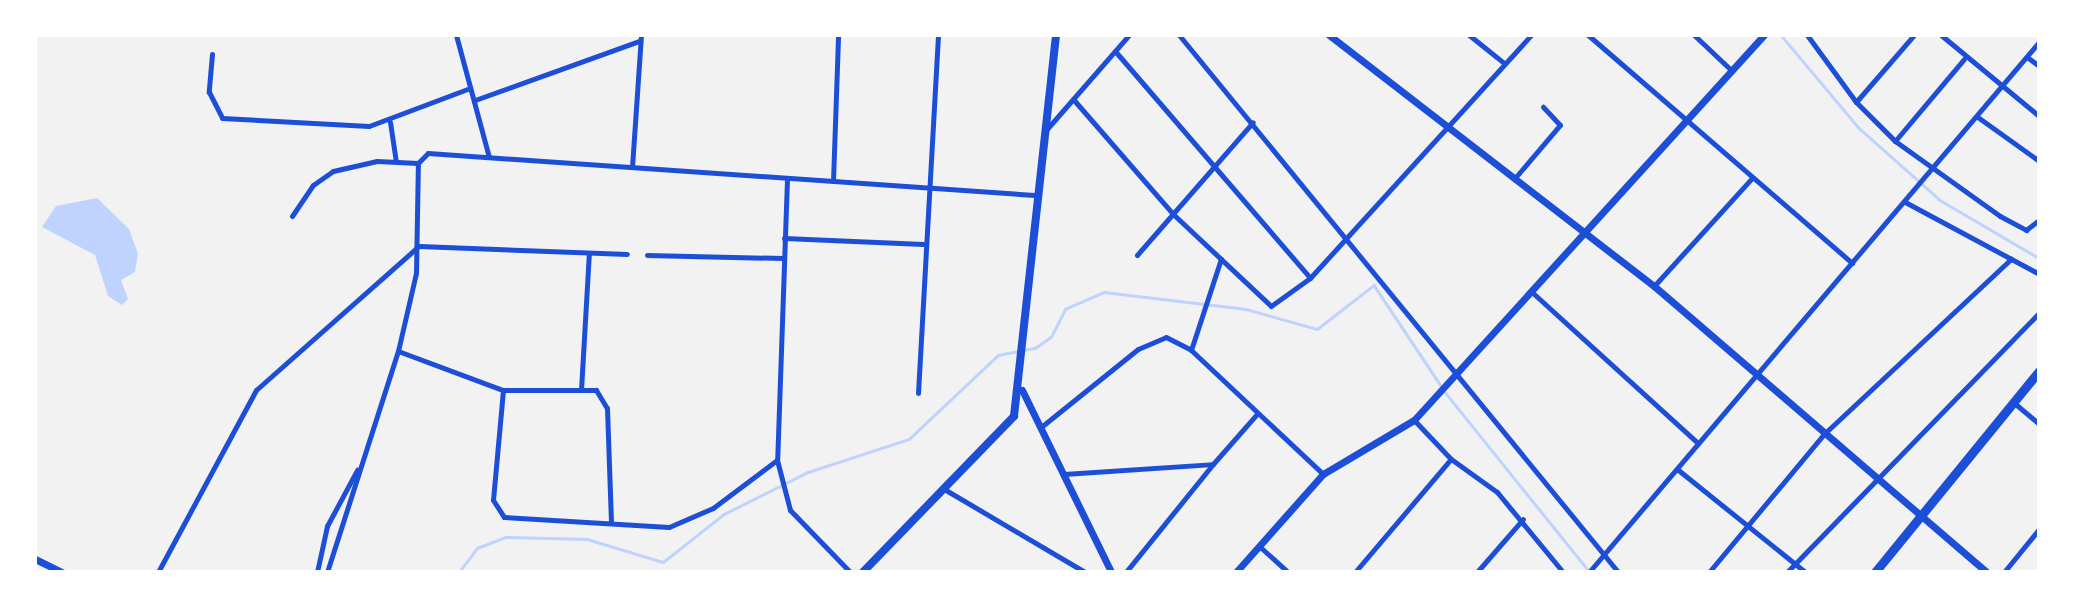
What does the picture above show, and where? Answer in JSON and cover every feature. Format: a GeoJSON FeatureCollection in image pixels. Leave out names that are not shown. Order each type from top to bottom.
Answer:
{"type":"FeatureCollection","features":[{"type":"Feature","properties":{"kind":"main road"},"geometry":{"type":"LineString","coordinates":[[863,572],[1014,416],[1022,390],[1035,195],[1056,35]]}},
{"type":"Feature","properties":{"kind":"main road"},"geometry":{"type":"LineString","coordinates":[[1875,572],[2039,371]]}},
{"type":"Feature","properties":{"kind":"street"},"geometry":{"type":"LineString","coordinates":[[456,35],[489,158]]}},
{"type":"Feature","properties":{"kind":"street"},"geometry":{"type":"LineString","coordinates":[[833,181],[838,35]]}},
{"type":"Feature","properties":{"kind":"street"},"geometry":{"type":"LineString","coordinates":[[918,393],[923,244],[938,35]]}},
{"type":"Feature","properties":{"kind":"street"},"geometry":{"type":"LineString","coordinates":[[1042,135],[1129,35]]}},
{"type":"Feature","properties":{"kind":"street"},"geometry":{"type":"LineString","coordinates":[[1179,35],[1349,236],[1455,375],[1601,558],[1618,572]]}},
{"type":"Feature","properties":{"kind":"street"},"geometry":{"type":"LineString","coordinates":[[1329,35],[1584,236],[1654,286],[1987,572]]}},
{"type":"Feature","properties":{"kind":"street"},"geometry":{"type":"LineString","coordinates":[[1469,35],[1504,63]]}},
{"type":"Feature","properties":{"kind":"street"},"geometry":{"type":"LineString","coordinates":[[1073,99],[1172,214],[1271,306],[1310,278],[1531,35]]}},
{"type":"Feature","properties":{"kind":"street"},"geometry":{"type":"LineString","coordinates":[[1588,35],[1682,121],[1852,263]]}},
{"type":"Feature","properties":{"kind":"street"},"geometry":{"type":"LineString","coordinates":[[1694,35],[1731,70]]}},
{"type":"Feature","properties":{"kind":"street"},"geometry":{"type":"LineString","coordinates":[[1807,35],[1856,102],[1895,141],[1931,171],[2026,230],[2039,220]]}},
{"type":"Feature","properties":{"kind":"street"},"geometry":{"type":"LineString","coordinates":[[1856,102],[1914,35]]}},
{"type":"Feature","properties":{"kind":"street"},"geometry":{"type":"LineString","coordinates":[[1941,35],[1964,59],[2039,116]]}},
{"type":"Feature","properties":{"kind":"street"},"geometry":{"type":"LineString","coordinates":[[1236,572],[1323,474],[1414,420],[1534,294],[1682,121],[1763,37]]}},
{"type":"Feature","properties":{"kind":"street"},"geometry":{"type":"LineString","coordinates":[[475,100],[640,38],[632,167]]}},
{"type":"Feature","properties":{"kind":"street"},"geometry":{"type":"LineString","coordinates":[[1589,572],[1979,118],[2039,42]]}},
{"type":"Feature","properties":{"kind":"street"},"geometry":{"type":"LineString","coordinates":[[1115,51],[1310,278]]}},
{"type":"Feature","properties":{"kind":"street"},"geometry":{"type":"LineString","coordinates":[[212,54],[209,92],[222,118],[390,122],[470,88]]}},
{"type":"Feature","properties":{"kind":"street"},"geometry":{"type":"LineString","coordinates":[[2027,57],[2039,66]]}},
{"type":"Feature","properties":{"kind":"street"},"geometry":{"type":"LineString","coordinates":[[1895,141],[1964,59]]}},
{"type":"Feature","properties":{"kind":"street"},"geometry":{"type":"LineString","coordinates":[[1514,179],[1560,125],[1543,107]]}},
{"type":"Feature","properties":{"kind":"street"},"geometry":{"type":"LineString","coordinates":[[1979,118],[2039,161]]}},
{"type":"Feature","properties":{"kind":"street"},"geometry":{"type":"LineString","coordinates":[[390,122],[396,162]]}},
{"type":"Feature","properties":{"kind":"street"},"geometry":{"type":"LineString","coordinates":[[1137,255],[1253,122]]}},
{"type":"Feature","properties":{"kind":"street"},"geometry":{"type":"LineString","coordinates":[[327,572],[398,351],[419,246],[418,163],[428,153],[1035,195]]}},
{"type":"Feature","properties":{"kind":"street"},"geometry":{"type":"LineString","coordinates":[[292,216],[313,185],[333,171],[396,162],[418,163]]}},
{"type":"Feature","properties":{"kind":"street"},"geometry":{"type":"LineString","coordinates":[[1654,286],[1752,178]]}},
{"type":"Feature","properties":{"kind":"street"},"geometry":{"type":"LineString","coordinates":[[787,179],[777,460],[790,510],[850,572]]}},
{"type":"Feature","properties":{"kind":"street"},"geometry":{"type":"LineString","coordinates":[[1905,202],[2039,274]]}},
{"type":"Feature","properties":{"kind":"street"},"geometry":{"type":"LineString","coordinates":[[784,238],[923,244]]}},
{"type":"Feature","properties":{"kind":"street"},"geometry":{"type":"LineString","coordinates":[[158,572],[256,390],[419,246],[627,254]]}},
{"type":"Feature","properties":{"kind":"street"},"geometry":{"type":"LineString","coordinates":[[581,390],[589,253]]}},
{"type":"Feature","properties":{"kind":"street"},"geometry":{"type":"LineString","coordinates":[[648,256],[783,258]]}},
{"type":"Feature","properties":{"kind":"street"},"geometry":{"type":"LineString","coordinates":[[1709,572],[1825,433],[2011,258]]}},
{"type":"Feature","properties":{"kind":"street"},"geometry":{"type":"LineString","coordinates":[[1191,350],[1222,259]]}},
{"type":"Feature","properties":{"kind":"street"},"geometry":{"type":"LineString","coordinates":[[1534,294],[1699,443]]}},
{"type":"Feature","properties":{"kind":"street"},"geometry":{"type":"LineString","coordinates":[[1787,572],[2039,313]]}},
{"type":"Feature","properties":{"kind":"street"},"geometry":{"type":"LineString","coordinates":[[1041,427],[1138,348],[1166,337],[1191,350],[1323,474]]}},
{"type":"Feature","properties":{"kind":"street"},"geometry":{"type":"LineString","coordinates":[[398,351],[503,390],[596,390],[607,408],[611,523]]}},
{"type":"Feature","properties":{"kind":"street"},"geometry":{"type":"LineString","coordinates":[[503,390],[496,510],[542,523],[611,523],[669,527],[694,520],[777,460]]}},
{"type":"Feature","properties":{"kind":"street"},"geometry":{"type":"LineString","coordinates":[[1022,390],[1111,572]]}},
{"type":"Feature","properties":{"kind":"street"},"geometry":{"type":"LineString","coordinates":[[2013,402],[2039,424]]}},
{"type":"Feature","properties":{"kind":"street"},"geometry":{"type":"LineString","coordinates":[[1126,572],[1213,464],[1258,414]]}},
{"type":"Feature","properties":{"kind":"street"},"geometry":{"type":"LineString","coordinates":[[1414,420],[1451,459],[1484,480],[1523,519],[1563,572]]}},
{"type":"Feature","properties":{"kind":"street"},"geometry":{"type":"LineString","coordinates":[[1355,572],[1451,459]]}},
{"type":"Feature","properties":{"kind":"street"},"geometry":{"type":"LineString","coordinates":[[317,572],[327,526],[363,461]]}},
{"type":"Feature","properties":{"kind":"street"},"geometry":{"type":"LineString","coordinates":[[1064,474],[1213,464]]}},
{"type":"Feature","properties":{"kind":"street"},"geometry":{"type":"LineString","coordinates":[[1677,469],[1805,572]]}},
{"type":"Feature","properties":{"kind":"street"},"geometry":{"type":"LineString","coordinates":[[944,489],[993,524],[1085,572]]}},
{"type":"Feature","properties":{"kind":"street"},"geometry":{"type":"LineString","coordinates":[[1477,572],[1523,519]]}},
{"type":"Feature","properties":{"kind":"street"},"geometry":{"type":"LineString","coordinates":[[2004,572],[2039,529]]}},
{"type":"Feature","properties":{"kind":"street"},"geometry":{"type":"LineString","coordinates":[[1259,547],[1287,572]]}},
{"type":"Feature","properties":{"kind":"street"},"geometry":{"type":"LineString","coordinates":[[35,559],[62,572]]}},
{"type":"Feature","properties":{"kind":"water"},"geometry":{"type":"Polygon","coordinates":[[[97,198],[129,229],[138,254],[135,272],[121,280],[128,299],[122,305],[108,296],[95,255],[42,227],[56,206],[97,198]]]}},
{"type":"Feature","properties":{"kind":"waterway"},"geometry":{"type":"LineString","coordinates":[[1781,35],[1859,128],[1940,200],[2039,258]]}},
{"type":"Feature","properties":{"kind":"waterway"},"geometry":{"type":"LineString","coordinates":[[459,572],[477,548],[505,537],[587,539],[663,562],[724,514],[808,472],[909,439],[998,355],[1035,348],[1051,337],[1065,309],[1104,292],[1246,309],[1317,329],[1374,285],[1445,392],[1589,571]]}}]}
